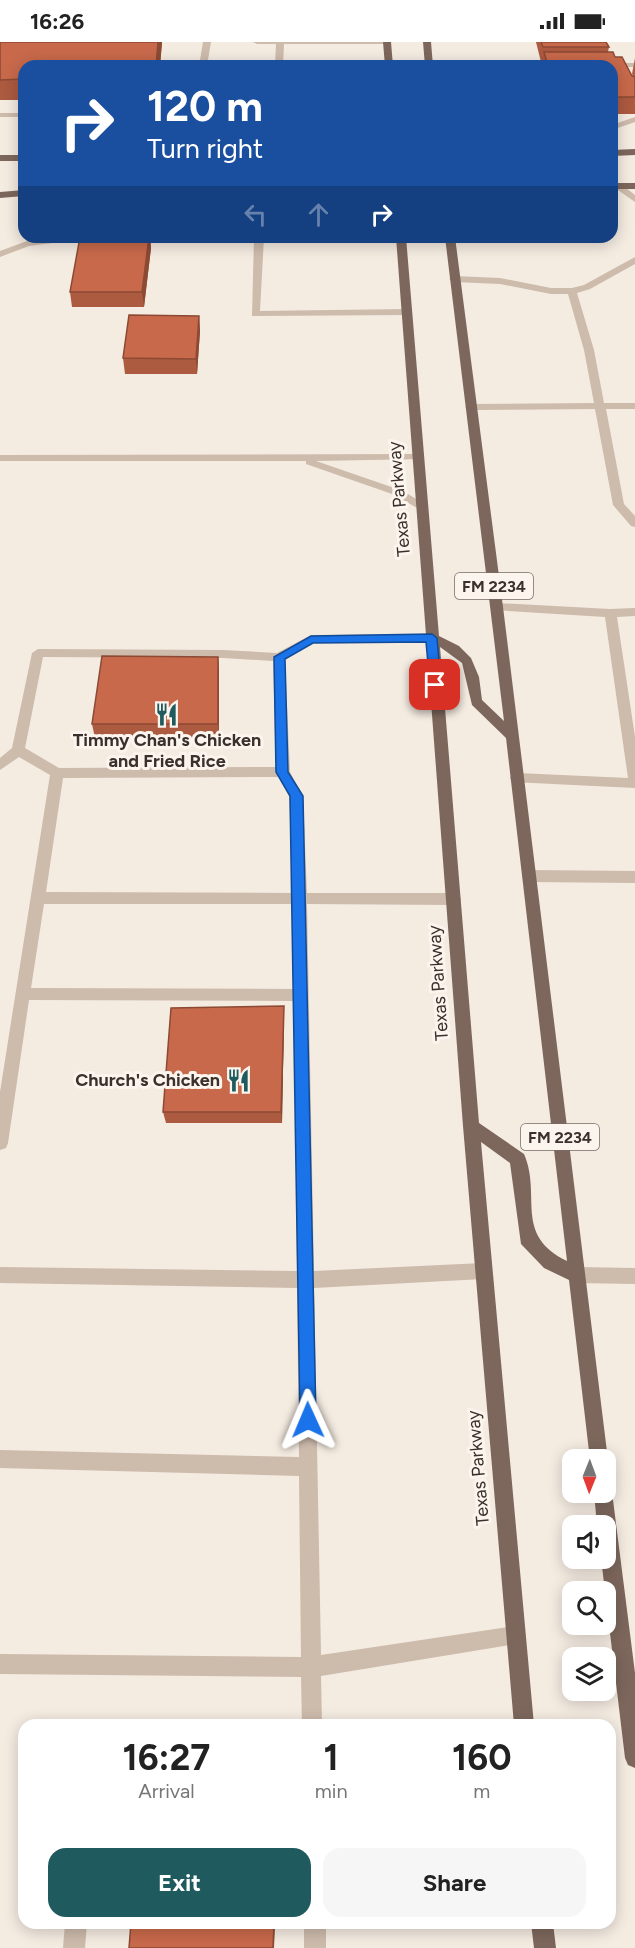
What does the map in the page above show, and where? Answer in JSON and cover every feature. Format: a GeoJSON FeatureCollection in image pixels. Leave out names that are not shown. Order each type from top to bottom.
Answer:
{"type":"FeatureCollection","features":[{"type":"Feature","properties":{"kind":"main road"},"geometry":{"type":"LineString","coordinates":[[387,42],[388,60]]}},
{"type":"Feature","properties":{"kind":"main road"},"geometry":{"type":"LineString","coordinates":[[427,42],[428,60]]}},
{"type":"Feature","properties":{"kind":"main road"},"geometry":{"type":"LineString","coordinates":[[618,153],[635,152]]}},
{"type":"Feature","properties":{"kind":"main road"},"geometry":{"type":"LineString","coordinates":[[0,158],[18,158]]}},
{"type":"Feature","properties":{"kind":"main road"},"geometry":{"type":"LineString","coordinates":[[618,186],[635,186]]}},
{"type":"Feature","properties":{"kind":"main road"},"geometry":{"type":"LineString","coordinates":[[0,195],[18,194]]}},
{"type":"Feature","properties":{"kind":"main road","name":"Texas Parkway"},"geometry":{"type":"LineString","coordinates":[[401,243],[471,1126],[523,1719]]}},
{"type":"Feature","properties":{"kind":"main road","name":"FM 2234"},"geometry":{"type":"LineString","coordinates":[[451,243],[497,607],[597,1449]]}},
{"type":"Feature","properties":{"kind":"main road"},"geometry":{"type":"LineString","coordinates":[[432,638],[455,647],[472,666],[476,702],[512,736]]}},
{"type":"Feature","properties":{"kind":"main road"},"geometry":{"type":"LineString","coordinates":[[471,1126],[518,1159],[527,1238],[550,1262],[576,1275]]}},
{"type":"Feature","properties":{"kind":"main road"},"geometry":{"type":"LineString","coordinates":[[604,1503],[635,1758]]}},
{"type":"Feature","properties":{"kind":"main road"},"geometry":{"type":"LineString","coordinates":[[543,1929],[545,1948]]}},
{"type":"Feature","properties":{"kind":"lane"},"geometry":{"type":"LineString","coordinates":[[204,60],[207,42]]}},
{"type":"Feature","properties":{"kind":"lane"},"geometry":{"type":"LineString","coordinates":[[257,42],[387,42]]}},
{"type":"Feature","properties":{"kind":"lane"},"geometry":{"type":"LineString","coordinates":[[279,60],[280,43]]}},
{"type":"Feature","properties":{"kind":"lane"},"geometry":{"type":"LineString","coordinates":[[618,65],[635,65]]}},
{"type":"Feature","properties":{"kind":"lane"},"geometry":{"type":"LineString","coordinates":[[618,66],[635,92]]}},
{"type":"Feature","properties":{"kind":"lane"},"geometry":{"type":"LineString","coordinates":[[0,115],[18,115]]}},
{"type":"Feature","properties":{"kind":"lane"},"geometry":{"type":"LineString","coordinates":[[618,126],[635,119]]}},
{"type":"Feature","properties":{"kind":"lane"},"geometry":{"type":"LineString","coordinates":[[618,188],[635,199]]}},
{"type":"Feature","properties":{"kind":"lane"},"geometry":{"type":"LineString","coordinates":[[0,254],[34,243]]}},
{"type":"Feature","properties":{"kind":"lane"},"geometry":{"type":"LineString","coordinates":[[259,243],[255,314],[406,312]]}},
{"type":"Feature","properties":{"kind":"lane"},"geometry":{"type":"LineString","coordinates":[[454,279],[500,281],[551,291],[572,291],[587,287],[635,260]]}},
{"type":"Feature","properties":{"kind":"lane"},"geometry":{"type":"LineString","coordinates":[[572,291],[589,350],[620,505],[635,523]]}},
{"type":"Feature","properties":{"kind":"lane"},"geometry":{"type":"LineString","coordinates":[[470,407],[635,406]]}},
{"type":"Feature","properties":{"kind":"lane"},"geometry":{"type":"LineString","coordinates":[[0,458],[418,458]]}},
{"type":"Feature","properties":{"kind":"lane"},"geometry":{"type":"LineString","coordinates":[[295,458],[355,476],[399,493],[423,507]]}},
{"type":"Feature","properties":{"kind":"lane"},"geometry":{"type":"LineString","coordinates":[[497,607],[610,613],[635,612]]}},
{"type":"Feature","properties":{"kind":"lane"},"geometry":{"type":"LineString","coordinates":[[517,778],[635,781],[610,613]]}},
{"type":"Feature","properties":{"kind":"lane"},"geometry":{"type":"LineString","coordinates":[[0,765],[18,750],[38,652],[224,654],[279,657],[311,639],[432,638]]}},
{"type":"Feature","properties":{"kind":"lane"},"geometry":{"type":"LineString","coordinates":[[279,657],[282,772],[296,796],[300,899],[312,1719]]}},
{"type":"Feature","properties":{"kind":"lane"},"geometry":{"type":"LineString","coordinates":[[18,750],[57,773],[282,772]]}},
{"type":"Feature","properties":{"kind":"lane"},"geometry":{"type":"LineString","coordinates":[[0,1143],[57,773]]}},
{"type":"Feature","properties":{"kind":"lane"},"geometry":{"type":"LineString","coordinates":[[529,876],[635,877]]}},
{"type":"Feature","properties":{"kind":"lane"},"geometry":{"type":"LineString","coordinates":[[38,898],[454,899]]}},
{"type":"Feature","properties":{"kind":"lane"},"geometry":{"type":"LineString","coordinates":[[23,994],[301,995]]}},
{"type":"Feature","properties":{"kind":"lane"},"geometry":{"type":"LineString","coordinates":[[0,1275],[306,1280],[483,1271]]}},
{"type":"Feature","properties":{"kind":"lane"},"geometry":{"type":"LineString","coordinates":[[576,1275],[635,1276]]}},
{"type":"Feature","properties":{"kind":"lane"},"geometry":{"type":"LineString","coordinates":[[0,1459],[309,1467]]}},
{"type":"Feature","properties":{"kind":"lane"},"geometry":{"type":"LineString","coordinates":[[0,1664],[312,1667],[515,1636]]}},
{"type":"Feature","properties":{"kind":"lane"},"geometry":{"type":"LineString","coordinates":[[74,1948],[76,1929]]}},
{"type":"Feature","properties":{"kind":"lane"},"geometry":{"type":"LineString","coordinates":[[315,1929],[315,1948]]}},
{"type":"Feature","properties":{"kind":"building"},"geometry":{"type":"Polygon","coordinates":[[[0,42],[158,42],[156,60],[18,60],[18,79],[0,80],[0,42]]]}},
{"type":"Feature","properties":{"kind":"building"},"geometry":{"type":"Polygon","coordinates":[[[541,42],[606,42],[609,47],[543,47],[541,42]]]}},
{"type":"Feature","properties":{"kind":"building"},"geometry":{"type":"Polygon","coordinates":[[[544,52],[613,52],[615,57],[622,57],[632,76],[635,77],[635,97],[618,97],[618,60],[546,60],[544,52]]]}},
{"type":"Feature","properties":{"kind":"building"},"geometry":{"type":"Polygon","coordinates":[[[79,243],[148,243],[142,292],[70,292],[79,243]]]}},
{"type":"Feature","properties":{"kind":"building"},"geometry":{"type":"Polygon","coordinates":[[[129,315],[199,316],[196,359],[123,358],[129,315]]]}},
{"type":"Feature","properties":{"kind":"building"},"geometry":{"type":"Polygon","coordinates":[[[102,656],[218,657],[218,724],[92,724],[102,656]]]}},
{"type":"Feature","properties":{"kind":"building"},"geometry":{"type":"Polygon","coordinates":[[[284,1006],[281,1112],[163,1112],[171,1008],[284,1006]]]}},
{"type":"Feature","properties":{"kind":"building"},"geometry":{"type":"Polygon","coordinates":[[[131,1929],[274,1929],[273,1948],[129,1948],[131,1929]]]}},
{"type":"Feature","properties":{"kind":"place","name":"Timmy Chan's Chicken and Fried Rice"},"geometry":{"type":"Point","coordinates":[167,714]}},
{"type":"Feature","properties":{"kind":"place","name":"Church's Chicken"},"geometry":{"type":"Point","coordinates":[238,1080]}},
{"type":"Feature","properties":{"kind":"route"},"geometry":{"type":"LineString","coordinates":[[308,1420],[300,899],[296,796],[282,772],[279,657],[311,639],[432,638],[435,685]]}}]}
